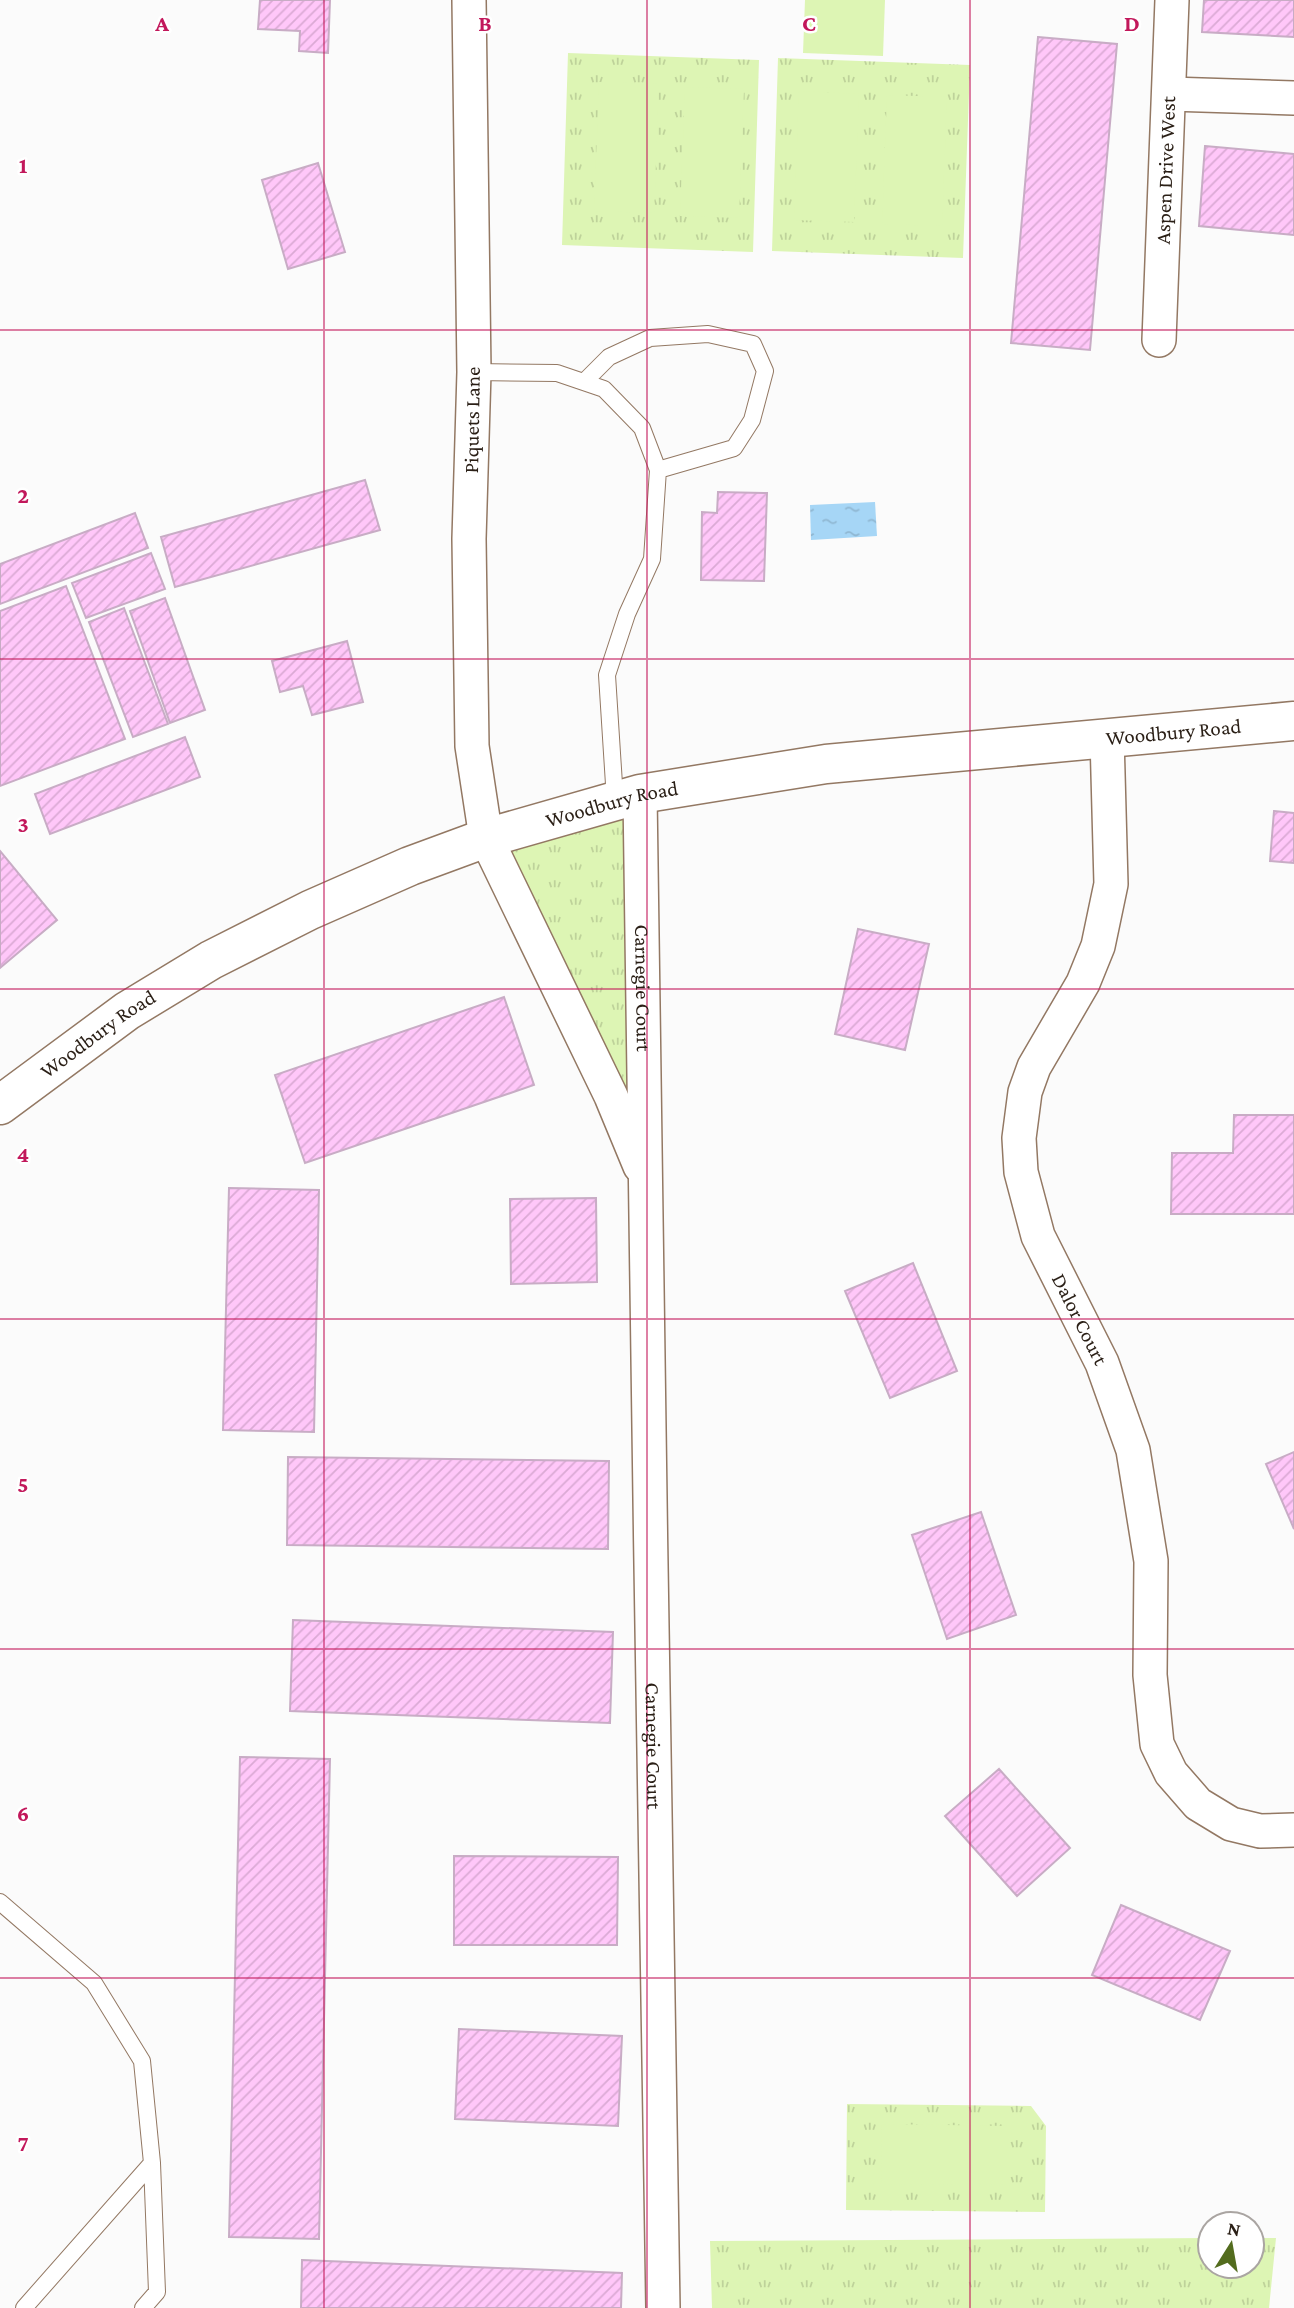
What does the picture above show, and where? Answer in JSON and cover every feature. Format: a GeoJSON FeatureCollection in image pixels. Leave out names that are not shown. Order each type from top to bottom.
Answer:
{"type":"FeatureCollection","features":[{"type":"Feature","properties":{"kind":"main road","name":"Woodbury Road"},"geometry":{"type":"LineString","coordinates":[[0,1105],[72,1049],[127,1011],[211,960],[322,904],[486,838],[627,797],[826,764],[1294,721]]}},
{"type":"Feature","properties":{"kind":"street","name":"Piquets Lane"},"geometry":{"type":"LineString","coordinates":[[469,0],[474,372],[469,539],[472,746],[486,838]]}},
{"type":"Feature","properties":{"kind":"street","name":"Aspen Drive West"},"geometry":{"type":"LineString","coordinates":[[1159,340],[1172,0]]}},
{"type":"Feature","properties":{"kind":"street"},"geometry":{"type":"LineString","coordinates":[[1170,94],[1294,98]]}},
{"type":"Feature","properties":{"kind":"street","name":"Dalor Court"},"geometry":{"type":"LineString","coordinates":[[1107,737],[1111,884],[1098,946],[1083,983],[1034,1067],[1025,1092],[1019,1138],[1021,1172],[1038,1236],[1102,1363],[1133,1450],[1151,1561],[1150,1675],[1157,1744],[1171,1773],[1198,1804],[1231,1824],[1260,1831],[1294,1830]]}},
{"type":"Feature","properties":{"kind":"street","name":"Carnegie Court"},"geometry":{"type":"LineString","coordinates":[[627,797],[647,1183],[649,1494],[663,2308]]}},
{"type":"Feature","properties":{"kind":"street","name":"Carnegie Court"},"geometry":{"type":"LineString","coordinates":[[486,838],[611,1096],[647,1183]]}},
{"type":"Feature","properties":{"kind":"lane"},"geometry":{"type":"LineString","coordinates":[[584,382],[609,357],[650,338],[708,334],[753,344],[765,371],[752,420],[734,448],[658,470]]}},
{"type":"Feature","properties":{"kind":"lane"},"geometry":{"type":"LineString","coordinates":[[474,372],[557,373],[604,389],[642,428],[658,470],[653,559],[626,614],[607,675],[627,797]]}},
{"type":"Feature","properties":{"kind":"lane"},"geometry":{"type":"LineString","coordinates":[[0,1902],[94,1983],[142,2061],[152,2163],[157,2292],[143,2308]]}},
{"type":"Feature","properties":{"kind":"lane"},"geometry":{"type":"LineString","coordinates":[[24,2308],[152,2163]]}},
{"type":"Feature","properties":{"kind":"green space"},"geometry":{"type":"Polygon","coordinates":[[[805,0],[885,0],[883,56],[803,53],[805,0]]]}},
{"type":"Feature","properties":{"kind":"green space"},"geometry":{"type":"Polygon","coordinates":[[[568,53],[759,60],[753,252],[562,245],[568,53]]]}},
{"type":"Feature","properties":{"kind":"green space"},"geometry":{"type":"Polygon","coordinates":[[[778,58],[970,65],[963,258],[772,251],[778,58]]]}},
{"type":"Feature","properties":{"kind":"green space"},"geometry":{"type":"Polygon","coordinates":[[[599,82],[659,84],[654,213],[594,211],[599,82]]]}},
{"type":"Feature","properties":{"kind":"green space"},"geometry":{"type":"Polygon","coordinates":[[[685,87],[744,89],[739,218],[680,216],[685,87]]]}},
{"type":"Feature","properties":{"kind":"green space"},"geometry":{"type":"Polygon","coordinates":[[[799,91],[859,94],[854,222],[794,220],[799,91]]]}},
{"type":"Feature","properties":{"kind":"green space"},"geometry":{"type":"Polygon","coordinates":[[[887,95],[947,97],[942,226],[882,224],[887,95]]]}},
{"type":"Feature","properties":{"kind":"green space"},"geometry":{"type":"Polygon","coordinates":[[[637,799],[644,1164],[492,840],[637,799]]]}},
{"type":"Feature","properties":{"kind":"green space"},"geometry":{"type":"Polygon","coordinates":[[[847,2104],[1031,2106],[1046,2126],[1045,2212],[846,2210],[847,2104]]]}},
{"type":"Feature","properties":{"kind":"green space"},"geometry":{"type":"Polygon","coordinates":[[[882,2124],[1010,2126],[1010,2185],[881,2184],[882,2124]]]}},
{"type":"Feature","properties":{"kind":"green space"},"geometry":{"type":"Polygon","coordinates":[[[1196,2238],[1196,2280],[1266,2280],[1266,2238],[1276,2238],[1269,2308],[712,2308],[710,2241],[1196,2238]]]}},
{"type":"Feature","properties":{"kind":"water"},"geometry":{"type":"Polygon","coordinates":[[[875,502],[877,536],[811,540],[810,505],[875,502]]]}},
{"type":"Feature","properties":{"kind":"building"},"geometry":{"type":"Polygon","coordinates":[[[260,0],[330,0],[328,53],[299,51],[300,31],[258,29],[260,0]]]}},
{"type":"Feature","properties":{"kind":"building"},"geometry":{"type":"Polygon","coordinates":[[[1204,0],[1294,0],[1294,37],[1202,32],[1204,0]]]}},
{"type":"Feature","properties":{"kind":"building"},"geometry":{"type":"Polygon","coordinates":[[[1038,37],[1117,44],[1090,350],[1011,343],[1038,37]]]}},
{"type":"Feature","properties":{"kind":"building"},"geometry":{"type":"Polygon","coordinates":[[[1205,146],[1294,154],[1294,235],[1199,226],[1205,146]]]}},
{"type":"Feature","properties":{"kind":"building"},"geometry":{"type":"Polygon","coordinates":[[[318,163],[345,252],[288,269],[262,180],[318,163]]]}},
{"type":"Feature","properties":{"kind":"building"},"geometry":{"type":"Polygon","coordinates":[[[365,480],[380,530],[175,587],[161,537],[365,480]]]}},
{"type":"Feature","properties":{"kind":"building"},"geometry":{"type":"Polygon","coordinates":[[[718,492],[767,493],[764,581],[701,580],[702,512],[717,513],[718,492]]]}},
{"type":"Feature","properties":{"kind":"building"},"geometry":{"type":"Polygon","coordinates":[[[135,513],[148,548],[0,604],[0,564],[135,513]]]}},
{"type":"Feature","properties":{"kind":"building"},"geometry":{"type":"Polygon","coordinates":[[[151,553],[165,589],[86,618],[72,583],[151,553]]]}},
{"type":"Feature","properties":{"kind":"building"},"geometry":{"type":"Polygon","coordinates":[[[66,586],[125,739],[0,786],[0,611],[66,586]]]}},
{"type":"Feature","properties":{"kind":"building"},"geometry":{"type":"Polygon","coordinates":[[[165,598],[205,710],[170,723],[130,611],[165,598]]]}},
{"type":"Feature","properties":{"kind":"building"},"geometry":{"type":"Polygon","coordinates":[[[124,608],[168,724],[133,737],[89,622],[124,608]]]}},
{"type":"Feature","properties":{"kind":"building"},"geometry":{"type":"Polygon","coordinates":[[[347,641],[363,702],[312,715],[303,686],[280,692],[272,661],[347,641]]]}},
{"type":"Feature","properties":{"kind":"building"},"geometry":{"type":"Polygon","coordinates":[[[185,737],[200,777],[50,834],[35,794],[185,737]]]}},
{"type":"Feature","properties":{"kind":"building"},"geometry":{"type":"Polygon","coordinates":[[[1274,811],[1294,813],[1294,863],[1270,861],[1274,811]]]}},
{"type":"Feature","properties":{"kind":"building"},"geometry":{"type":"Polygon","coordinates":[[[0,851],[57,920],[0,968],[0,851]]]}},
{"type":"Feature","properties":{"kind":"building"},"geometry":{"type":"Polygon","coordinates":[[[858,929],[929,944],[905,1050],[835,1034],[858,929]]]}},
{"type":"Feature","properties":{"kind":"building"},"geometry":{"type":"Polygon","coordinates":[[[504,997],[534,1085],[305,1163],[275,1075],[504,997]]]}},
{"type":"Feature","properties":{"kind":"building"},"geometry":{"type":"Polygon","coordinates":[[[1234,1115],[1294,1115],[1294,1214],[1171,1214],[1172,1153],[1233,1153],[1234,1115]]]}},
{"type":"Feature","properties":{"kind":"building"},"geometry":{"type":"Polygon","coordinates":[[[229,1188],[319,1190],[314,1432],[223,1430],[229,1188]]]}},
{"type":"Feature","properties":{"kind":"building"},"geometry":{"type":"Polygon","coordinates":[[[596,1198],[597,1282],[511,1284],[510,1199],[596,1198]]]}},
{"type":"Feature","properties":{"kind":"building"},"geometry":{"type":"Polygon","coordinates":[[[913,1263],[957,1371],[890,1398],[845,1291],[913,1263]]]}},
{"type":"Feature","properties":{"kind":"building"},"geometry":{"type":"Polygon","coordinates":[[[1294,1452],[1294,1529],[1266,1464],[1294,1452]]]}},
{"type":"Feature","properties":{"kind":"building"},"geometry":{"type":"Polygon","coordinates":[[[288,1457],[609,1461],[608,1549],[287,1545],[288,1457]]]}},
{"type":"Feature","properties":{"kind":"building"},"geometry":{"type":"Polygon","coordinates":[[[981,1512],[1016,1615],[947,1639],[912,1535],[981,1512]]]}},
{"type":"Feature","properties":{"kind":"building"},"geometry":{"type":"Polygon","coordinates":[[[293,1620],[613,1632],[610,1723],[290,1711],[293,1620]]]}},
{"type":"Feature","properties":{"kind":"building"},"geometry":{"type":"Polygon","coordinates":[[[240,1757],[330,1759],[319,2239],[229,2237],[240,1757]]]}},
{"type":"Feature","properties":{"kind":"building"},"geometry":{"type":"Polygon","coordinates":[[[999,1769],[1070,1848],[1017,1896],[945,1816],[999,1769]]]}},
{"type":"Feature","properties":{"kind":"building"},"geometry":{"type":"Polygon","coordinates":[[[454,1856],[618,1857],[617,1945],[454,1945],[454,1856]]]}},
{"type":"Feature","properties":{"kind":"building"},"geometry":{"type":"Polygon","coordinates":[[[1121,1905],[1230,1951],[1200,2020],[1092,1975],[1121,1905]]]}},
{"type":"Feature","properties":{"kind":"building"},"geometry":{"type":"Polygon","coordinates":[[[459,2029],[622,2036],[618,2126],[455,2119],[459,2029]]]}},
{"type":"Feature","properties":{"kind":"building"},"geometry":{"type":"Polygon","coordinates":[[[302,2260],[622,2273],[621,2308],[301,2308],[302,2260]]]}}]}
